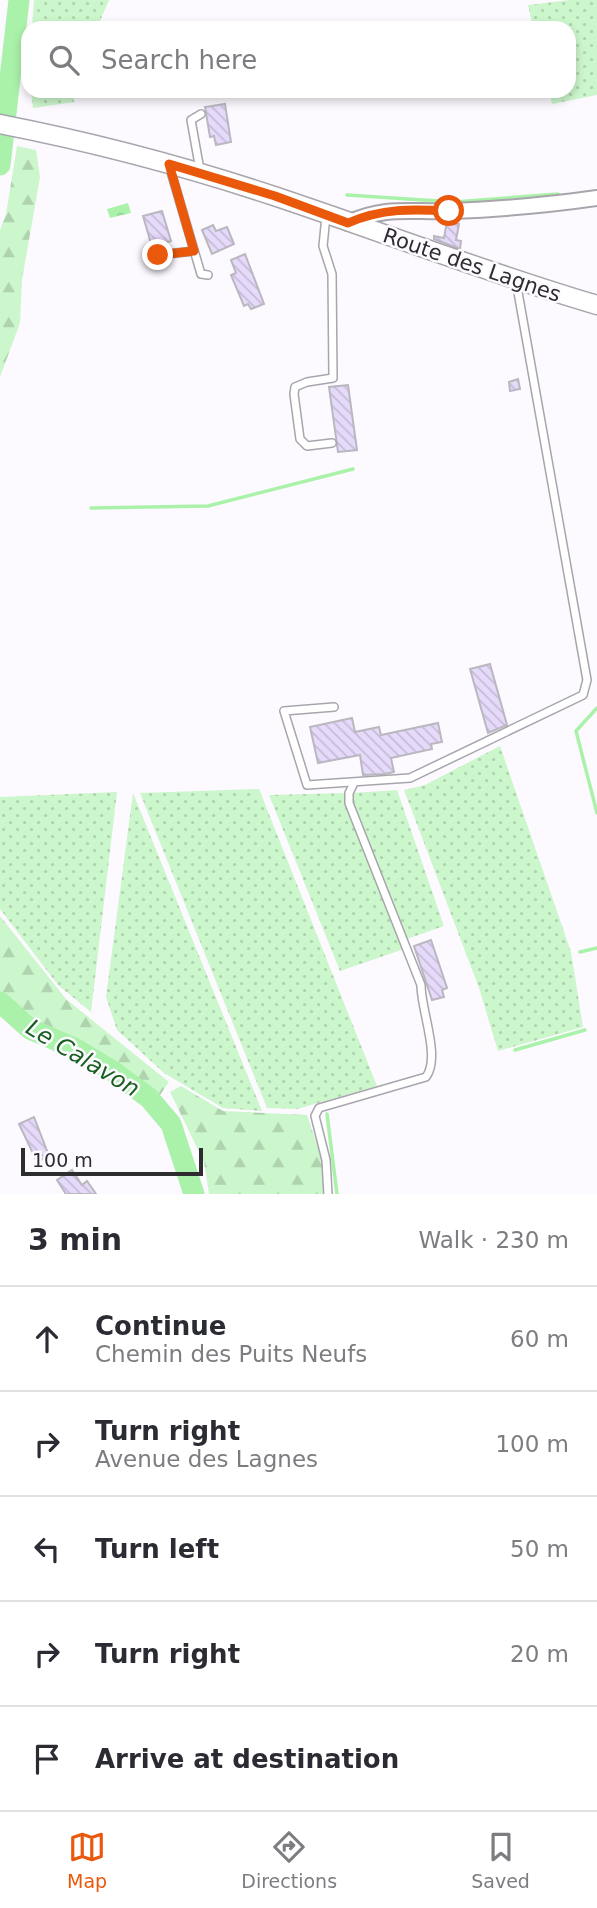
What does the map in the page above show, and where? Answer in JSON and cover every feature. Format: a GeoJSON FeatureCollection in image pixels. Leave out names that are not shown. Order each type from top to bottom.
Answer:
{"type":"FeatureCollection","features":[{"type":"Feature","properties":{"kind":"street","name":"Route des Lagnes"},"geometry":{"type":"LineString","coordinates":[[0,124],[169,164],[597,305]]}},
{"type":"Feature","properties":{"kind":"street"},"geometry":{"type":"LineString","coordinates":[[348,223],[370,213],[400,209],[449,211],[597,198]]}},
{"type":"Feature","properties":{"kind":"lane"},"geometry":{"type":"LineString","coordinates":[[200,174],[191,120],[201,114]]}},
{"type":"Feature","properties":{"kind":"lane"},"geometry":{"type":"LineString","coordinates":[[169,164],[201,274],[208,275]]}},
{"type":"Feature","properties":{"kind":"lane"},"geometry":{"type":"LineString","coordinates":[[327,215],[323,246],[332,274],[333,378],[306,382],[295,387],[294,394],[300,439],[307,446],[332,443]]}},
{"type":"Feature","properties":{"kind":"lane"},"geometry":{"type":"LineString","coordinates":[[158,255],[194,251]]}},
{"type":"Feature","properties":{"kind":"lane"},"geometry":{"type":"LineString","coordinates":[[334,707],[284,711],[307,785],[410,778],[583,695],[587,680],[516,280]]}},
{"type":"Feature","properties":{"kind":"lane"},"geometry":{"type":"LineString","coordinates":[[328,1194],[326,1160],[315,1116],[319,1108],[426,1077],[433,1068],[433,1055],[421,1004],[421,985],[349,803],[349,793],[354,783]]}},
{"type":"Feature","properties":{"kind":"green space"},"geometry":{"type":"Polygon","coordinates":[[[34,0],[109,0],[100,21],[32,21],[34,0]]]}},
{"type":"Feature","properties":{"kind":"green space"},"geometry":{"type":"Polygon","coordinates":[[[597,0],[597,95],[552,104],[551,98],[576,98],[576,21],[531,21],[528,5],[597,0]]]}},
{"type":"Feature","properties":{"kind":"green space"},"geometry":{"type":"Polygon","coordinates":[[[32,98],[74,98],[74,102],[33,108],[32,98]]]}},
{"type":"Feature","properties":{"kind":"green space"},"geometry":{"type":"Polygon","coordinates":[[[17,146],[36,150],[40,177],[22,280],[20,323],[0,377],[0,230],[6,214],[17,146]]]}},
{"type":"Feature","properties":{"kind":"green space"},"geometry":{"type":"Polygon","coordinates":[[[500,746],[571,952],[583,1027],[498,1051],[479,988],[404,790],[425,785],[500,746]]]}},
{"type":"Feature","properties":{"kind":"green space"},"geometry":{"type":"Polygon","coordinates":[[[259,789],[377,1086],[297,1109],[267,1108],[140,793],[259,789]]]}},
{"type":"Feature","properties":{"kind":"green space"},"geometry":{"type":"Polygon","coordinates":[[[397,790],[444,926],[407,939],[352,803],[353,793],[397,790]]]}},
{"type":"Feature","properties":{"kind":"green space"},"geometry":{"type":"Polygon","coordinates":[[[117,792],[91,1012],[58,985],[0,909],[0,797],[117,792]]]}},
{"type":"Feature","properties":{"kind":"green space"},"geometry":{"type":"Polygon","coordinates":[[[133,793],[262,1111],[223,1108],[164,1073],[117,1030],[106,997],[133,793]]]}},
{"type":"Feature","properties":{"kind":"green space"},"geometry":{"type":"Polygon","coordinates":[[[346,793],[345,805],[404,949],[340,971],[269,795],[346,793]]]}},
{"type":"Feature","properties":{"kind":"green space"},"geometry":{"type":"Polygon","coordinates":[[[0,916],[66,999],[169,1082],[160,1095],[93,1052],[22,1015],[0,993],[0,916]]]}},
{"type":"Feature","properties":{"kind":"green space"},"geometry":{"type":"Polygon","coordinates":[[[181,1086],[223,1111],[307,1115],[323,1162],[323,1194],[209,1194],[204,1162],[170,1092],[181,1086]]]}},
{"type":"Feature","properties":{"kind":"water"},"geometry":{"type":"Polygon","coordinates":[[[128,203],[131,213],[110,218],[107,209],[128,203]]]}},
{"type":"Feature","properties":{"kind":"building"},"geometry":{"type":"Polygon","coordinates":[[[225,104],[231,142],[216,145],[214,136],[210,137],[205,107],[225,104]]]}},
{"type":"Feature","properties":{"kind":"building"},"geometry":{"type":"Polygon","coordinates":[[[162,211],[171,241],[152,247],[143,216],[162,211]]]}},
{"type":"Feature","properties":{"kind":"building"},"geometry":{"type":"Polygon","coordinates":[[[447,221],[459,224],[456,240],[461,241],[460,249],[434,239],[434,236],[444,238],[447,221]]]}},
{"type":"Feature","properties":{"kind":"building"},"geometry":{"type":"Polygon","coordinates":[[[213,225],[216,231],[227,227],[234,244],[212,254],[202,230],[213,225]]]}},
{"type":"Feature","properties":{"kind":"building"},"geometry":{"type":"Polygon","coordinates":[[[245,254],[264,304],[251,309],[248,304],[244,306],[231,275],[236,273],[231,260],[245,254]]]}},
{"type":"Feature","properties":{"kind":"building"},"geometry":{"type":"Polygon","coordinates":[[[518,379],[520,389],[510,391],[509,382],[518,379]]]}},
{"type":"Feature","properties":{"kind":"building"},"geometry":{"type":"Polygon","coordinates":[[[348,385],[357,450],[338,452],[329,387],[348,385]]]}},
{"type":"Feature","properties":{"kind":"building"},"geometry":{"type":"Polygon","coordinates":[[[490,664],[507,725],[488,733],[470,669],[490,664]]]}},
{"type":"Feature","properties":{"kind":"building"},"geometry":{"type":"Polygon","coordinates":[[[352,718],[355,732],[379,727],[381,735],[438,723],[442,742],[431,744],[432,749],[391,758],[394,772],[385,774],[363,775],[360,755],[318,763],[310,727],[352,718]]]}},
{"type":"Feature","properties":{"kind":"building"},"geometry":{"type":"Polygon","coordinates":[[[431,940],[447,988],[442,990],[444,997],[432,1000],[414,946],[431,940]]]}},
{"type":"Feature","properties":{"kind":"building"},"geometry":{"type":"Polygon","coordinates":[[[34,1117],[49,1156],[37,1162],[19,1124],[34,1117]]]}},
{"type":"Feature","properties":{"kind":"building"},"geometry":{"type":"Polygon","coordinates":[[[72,1170],[82,1185],[87,1181],[96,1194],[66,1194],[57,1180],[72,1170]]]}},
{"type":"Feature","properties":{"kind":"waterway","name":"Le Calavon"},"geometry":{"type":"LineString","coordinates":[[0,165],[19,0]]}},
{"type":"Feature","properties":{"kind":"waterway"},"geometry":{"type":"LineString","coordinates":[[347,195],[454,202],[558,194]]}},
{"type":"Feature","properties":{"kind":"waterway"},"geometry":{"type":"LineString","coordinates":[[91,508],[208,506],[353,469]]}},
{"type":"Feature","properties":{"kind":"waterway"},"geometry":{"type":"LineString","coordinates":[[597,708],[576,731],[597,813]]}},
{"type":"Feature","properties":{"kind":"waterway"},"geometry":{"type":"LineString","coordinates":[[580,952],[597,948]]}},
{"type":"Feature","properties":{"kind":"waterway","name":"Le Calavon"},"geometry":{"type":"LineString","coordinates":[[0,1002],[30,1029],[76,1049],[149,1098],[171,1124],[194,1194]]}},
{"type":"Feature","properties":{"kind":"waterway"},"geometry":{"type":"LineString","coordinates":[[515,1050],[585,1030]]}},
{"type":"Feature","properties":{"kind":"waterway"},"geometry":{"type":"LineString","coordinates":[[327,1114],[337,1194]]}},
{"type":"Feature","properties":{"kind":"route"},"geometry":{"type":"LineString","coordinates":[[158,255],[194,251],[169,164],[275,196],[348,223],[370,213],[400,209],[449,211]]}}]}
